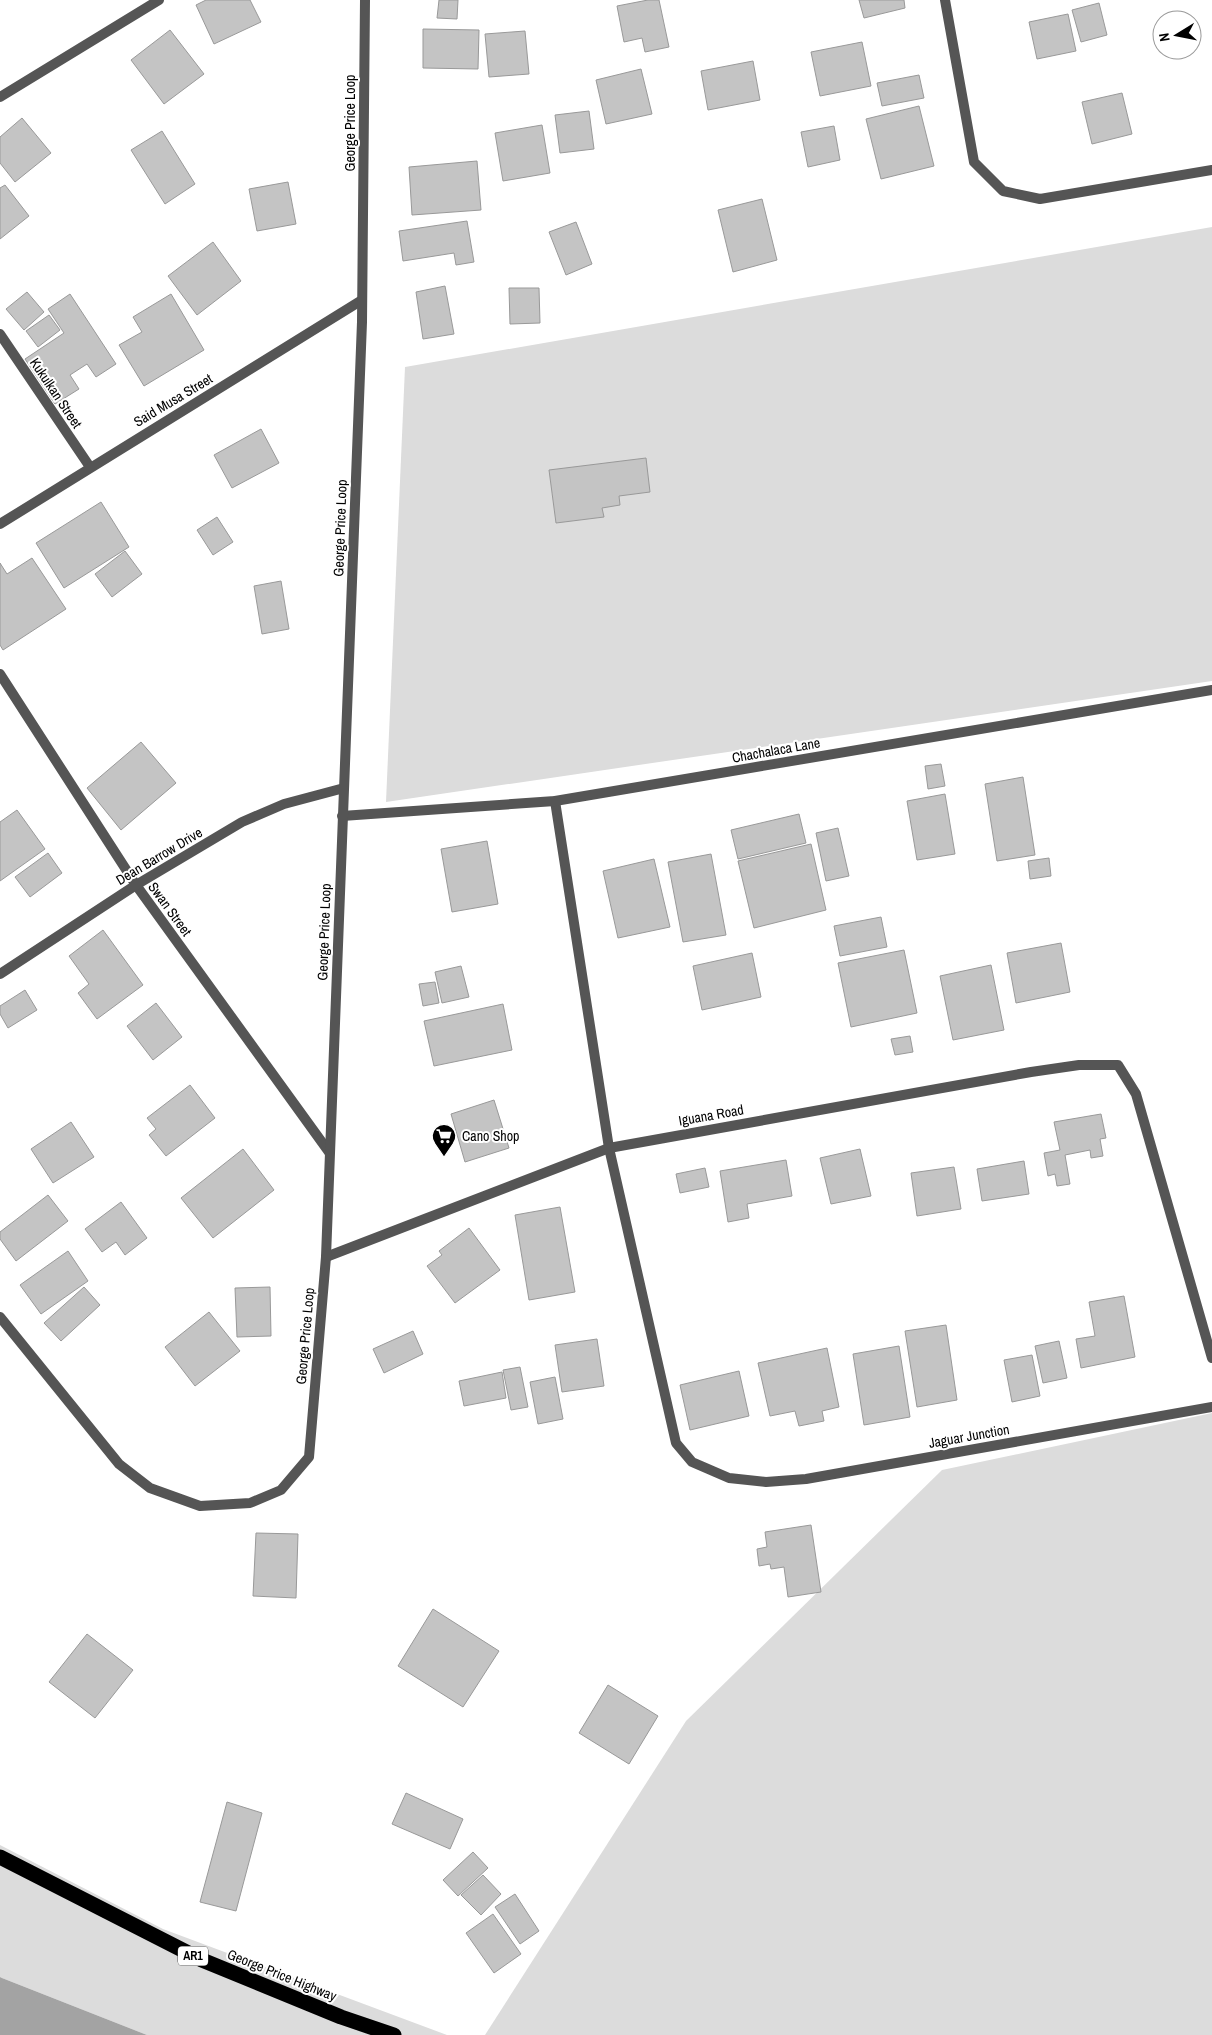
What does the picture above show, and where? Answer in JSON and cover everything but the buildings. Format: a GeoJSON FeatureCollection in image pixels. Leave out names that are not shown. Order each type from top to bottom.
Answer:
{"type":"FeatureCollection","features":[{"type":"Feature","properties":{"kind":"highway","name":"George Price Highway"},"geometry":{"type":"LineString","coordinates":[[0,1857],[202,1960],[342,2017],[394,2035]]}},
{"type":"Feature","properties":{"kind":"street"},"geometry":{"type":"LineString","coordinates":[[0,97],[159,0]]}},
{"type":"Feature","properties":{"kind":"street","name":"George Price Loop"},"geometry":{"type":"LineString","coordinates":[[0,1317],[119,1464],[150,1488],[200,1506],[250,1503],[281,1490],[309,1457],[326,1257],[344,788],[362,300],[364,0]]}},
{"type":"Feature","properties":{"kind":"street"},"geometry":{"type":"LineString","coordinates":[[945,0],[974,162],[1003,191],[1040,199],[1212,170]]}},
{"type":"Feature","properties":{"kind":"street","name":"Said Musa Street"},"geometry":{"type":"LineString","coordinates":[[0,524],[362,300]]}},
{"type":"Feature","properties":{"kind":"street","name":"Kukulkan Street"},"geometry":{"type":"LineString","coordinates":[[0,334],[90,467]]}},
{"type":"Feature","properties":{"kind":"street","name":"Swan Street"},"geometry":{"type":"LineString","coordinates":[[0,674],[136,885],[329,1152]]}},
{"type":"Feature","properties":{"kind":"street","name":"Chachalaca Lane"},"geometry":{"type":"LineString","coordinates":[[342,816],[555,801],[1212,690]]}},
{"type":"Feature","properties":{"kind":"street","name":"Dean Barrow Drive"},"geometry":{"type":"LineString","coordinates":[[0,974],[136,885],[242,822],[284,804],[344,788]]}},
{"type":"Feature","properties":{"kind":"street","name":"Jaguar Junction"},"geometry":{"type":"LineString","coordinates":[[555,801],[608,1148],[676,1444],[692,1462],[730,1478],[766,1482],[806,1479],[1212,1407]]}},
{"type":"Feature","properties":{"kind":"street","name":"Iguana Road"},"geometry":{"type":"LineString","coordinates":[[326,1257],[608,1148],[1032,1072],[1079,1065],[1118,1065],[1136,1094],[1212,1358]]}},
{"type":"Feature","properties":{"kind":"shaded area"},"geometry":{"type":"Polygon","coordinates":[[[1212,227],[1212,681],[386,802],[405,367],[1212,227]]]}},
{"type":"Feature","properties":{"kind":"shaded area"},"geometry":{"type":"Polygon","coordinates":[[[1212,1413],[1212,2035],[485,2035],[686,1721],[942,1470],[1212,1413]]]}},
{"type":"Feature","properties":{"kind":"shaded area"},"geometry":{"type":"Polygon","coordinates":[[[0,1845],[163,1929],[447,2035],[147,2035],[2,1978],[0,1977],[0,1845]]]}},
{"type":"Feature","properties":{"kind":"shaded area"},"geometry":{"type":"Polygon","coordinates":[[[0,1977],[2,1978],[147,2035],[0,2035],[0,1977]]]}},
{"type":"Feature","properties":{"kind":"place","name":"Cano Shop"},"geometry":{"type":"Point","coordinates":[444,1157]}}]}
